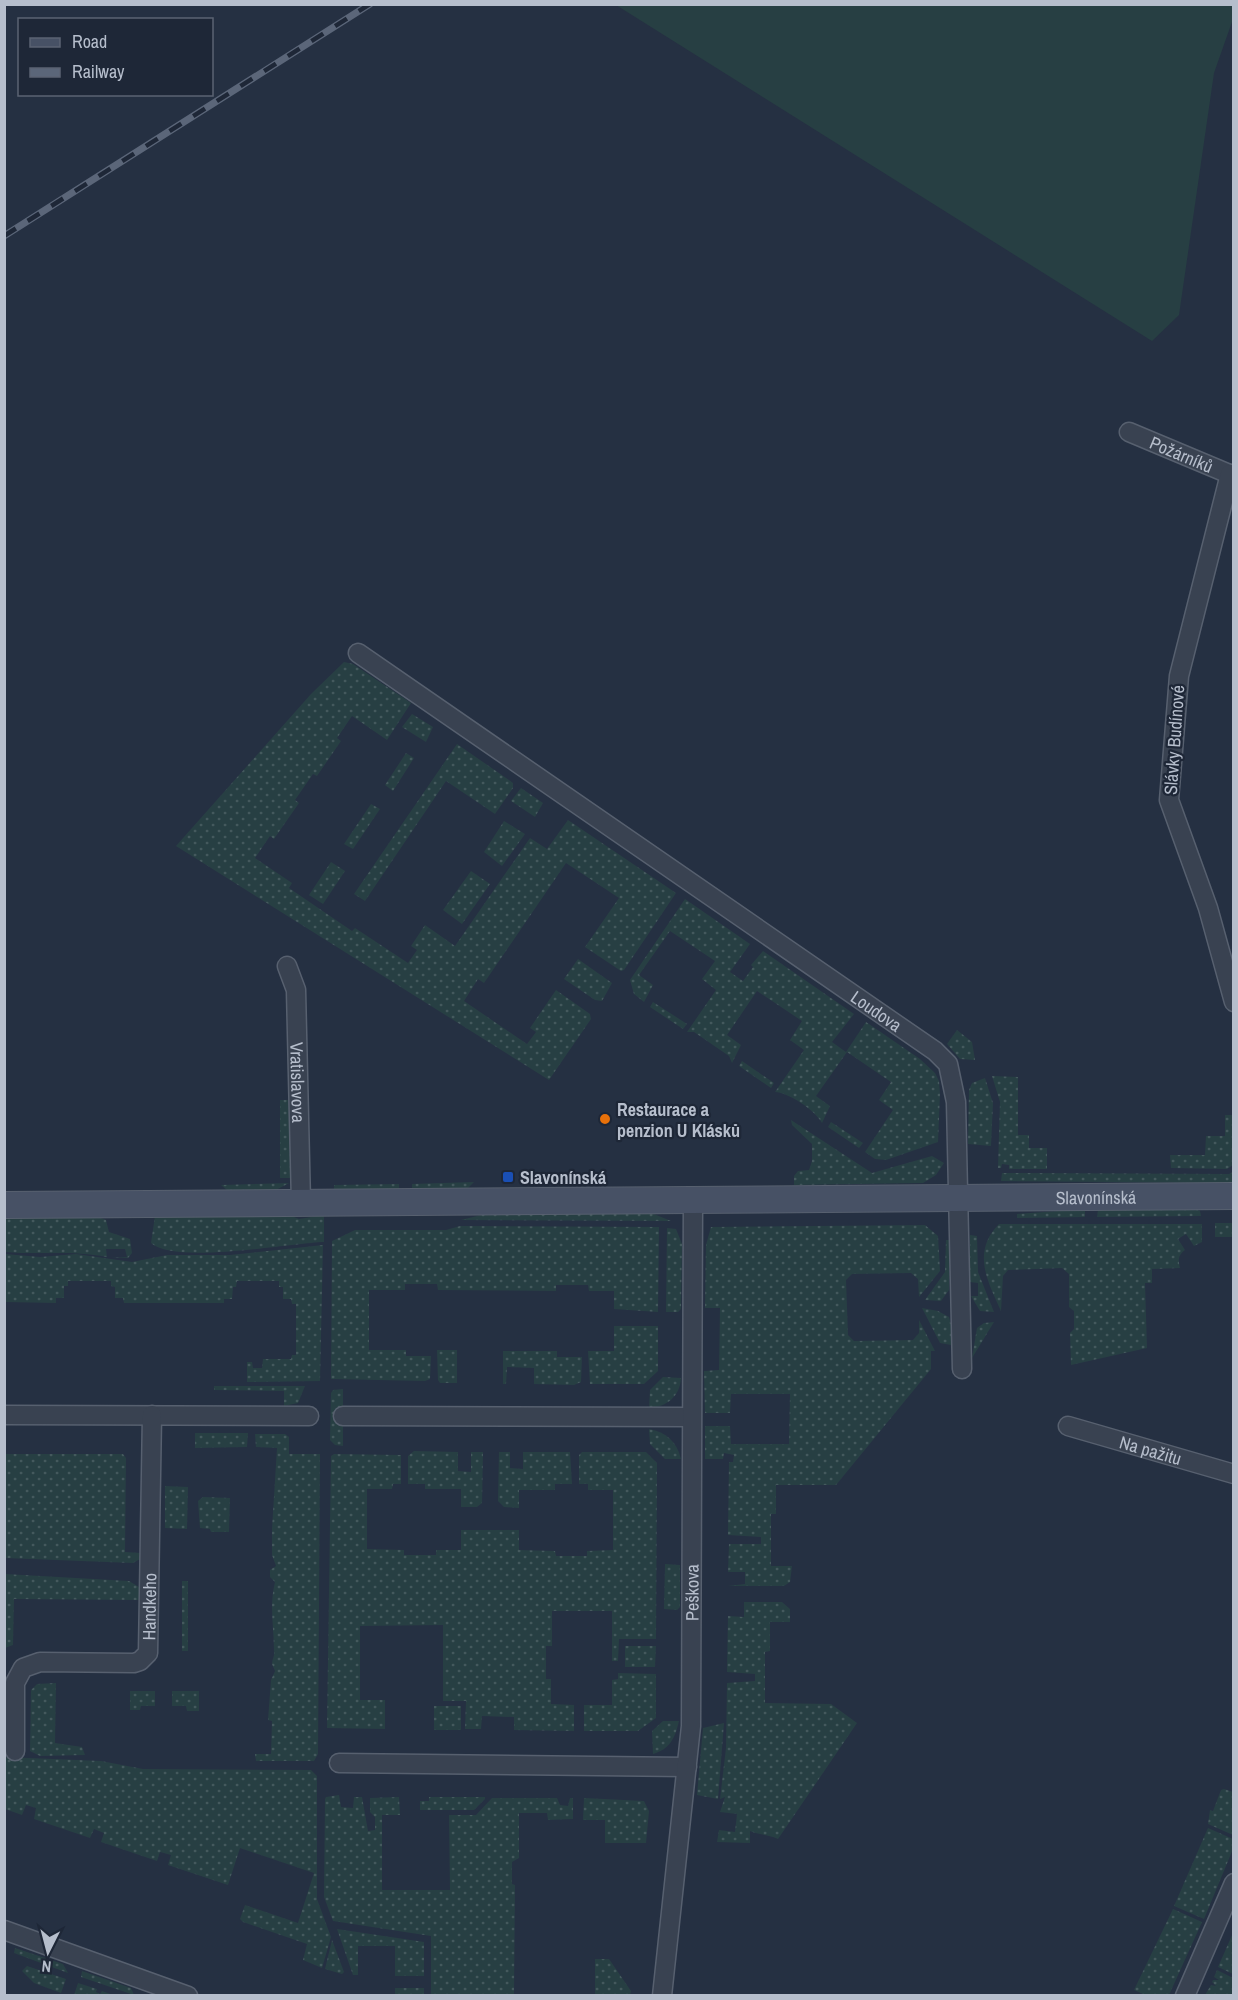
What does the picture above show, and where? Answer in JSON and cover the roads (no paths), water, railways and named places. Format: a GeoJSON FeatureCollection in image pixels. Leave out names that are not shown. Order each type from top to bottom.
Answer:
{"type":"FeatureCollection","features":[{"type":"Feature","properties":{"kind":"main road","name":"Slavonínská"},"geometry":{"type":"LineString","coordinates":[[4,1204],[1233,1196]]}},
{"type":"Feature","properties":{"kind":"street","name":"Požárníků"},"geometry":{"type":"LineString","coordinates":[[1129,432],[1232,475]]}},
{"type":"Feature","properties":{"kind":"street","name":"Slávky Budínové"},"geometry":{"type":"LineString","coordinates":[[1232,475],[1179,676],[1169,800],[1208,908],[1233,1002]]}},
{"type":"Feature","properties":{"kind":"street","name":"Loudova"},"geometry":{"type":"LineString","coordinates":[[358,653],[935,1051],[948,1064],[956,1102],[960,1198]]}},
{"type":"Feature","properties":{"kind":"street","name":"Vratislavova"},"geometry":{"type":"LineString","coordinates":[[287,966],[296,990],[301,1203]]}},
{"type":"Feature","properties":{"kind":"street"},"geometry":{"type":"LineString","coordinates":[[960,1198],[962,1369]]}},
{"type":"Feature","properties":{"kind":"street","name":"Peškova"},"geometry":{"type":"LineString","coordinates":[[662,1995],[691,1725],[693,1200]]}},
{"type":"Feature","properties":{"kind":"street"},"geometry":{"type":"LineString","coordinates":[[4,1414],[309,1416]]}},
{"type":"Feature","properties":{"kind":"street","name":"Handkeho"},"geometry":{"type":"LineString","coordinates":[[15,1751],[15,1683],[23,1668],[40,1662],[134,1663],[141,1661],[148,1653],[152,1415]]}},
{"type":"Feature","properties":{"kind":"street"},"geometry":{"type":"LineString","coordinates":[[343,1416],[691,1417]]}},
{"type":"Feature","properties":{"kind":"street","name":"Na pažitu"},"geometry":{"type":"LineString","coordinates":[[1068,1426],[1233,1474]]}},
{"type":"Feature","properties":{"kind":"street"},"geometry":{"type":"LineString","coordinates":[[339,1763],[687,1767]]}},
{"type":"Feature","properties":{"kind":"street"},"geometry":{"type":"LineString","coordinates":[[1185,1995],[1233,1883]]}},
{"type":"Feature","properties":{"kind":"street"},"geometry":{"type":"LineString","coordinates":[[4,1930],[188,1995]]}},
{"type":"Feature","properties":{"kind":"railway"},"geometry":{"type":"LineString","coordinates":[[4,236],[370,4]]}},
{"type":"Feature","properties":{"kind":"place","name":"Restaurace a penzion U Klásků"},"geometry":{"type":"Point","coordinates":[605,1119]}},
{"type":"Feature","properties":{"kind":"place","name":"Slavonínská"},"geometry":{"type":"Point","coordinates":[508,1177]}}]}
